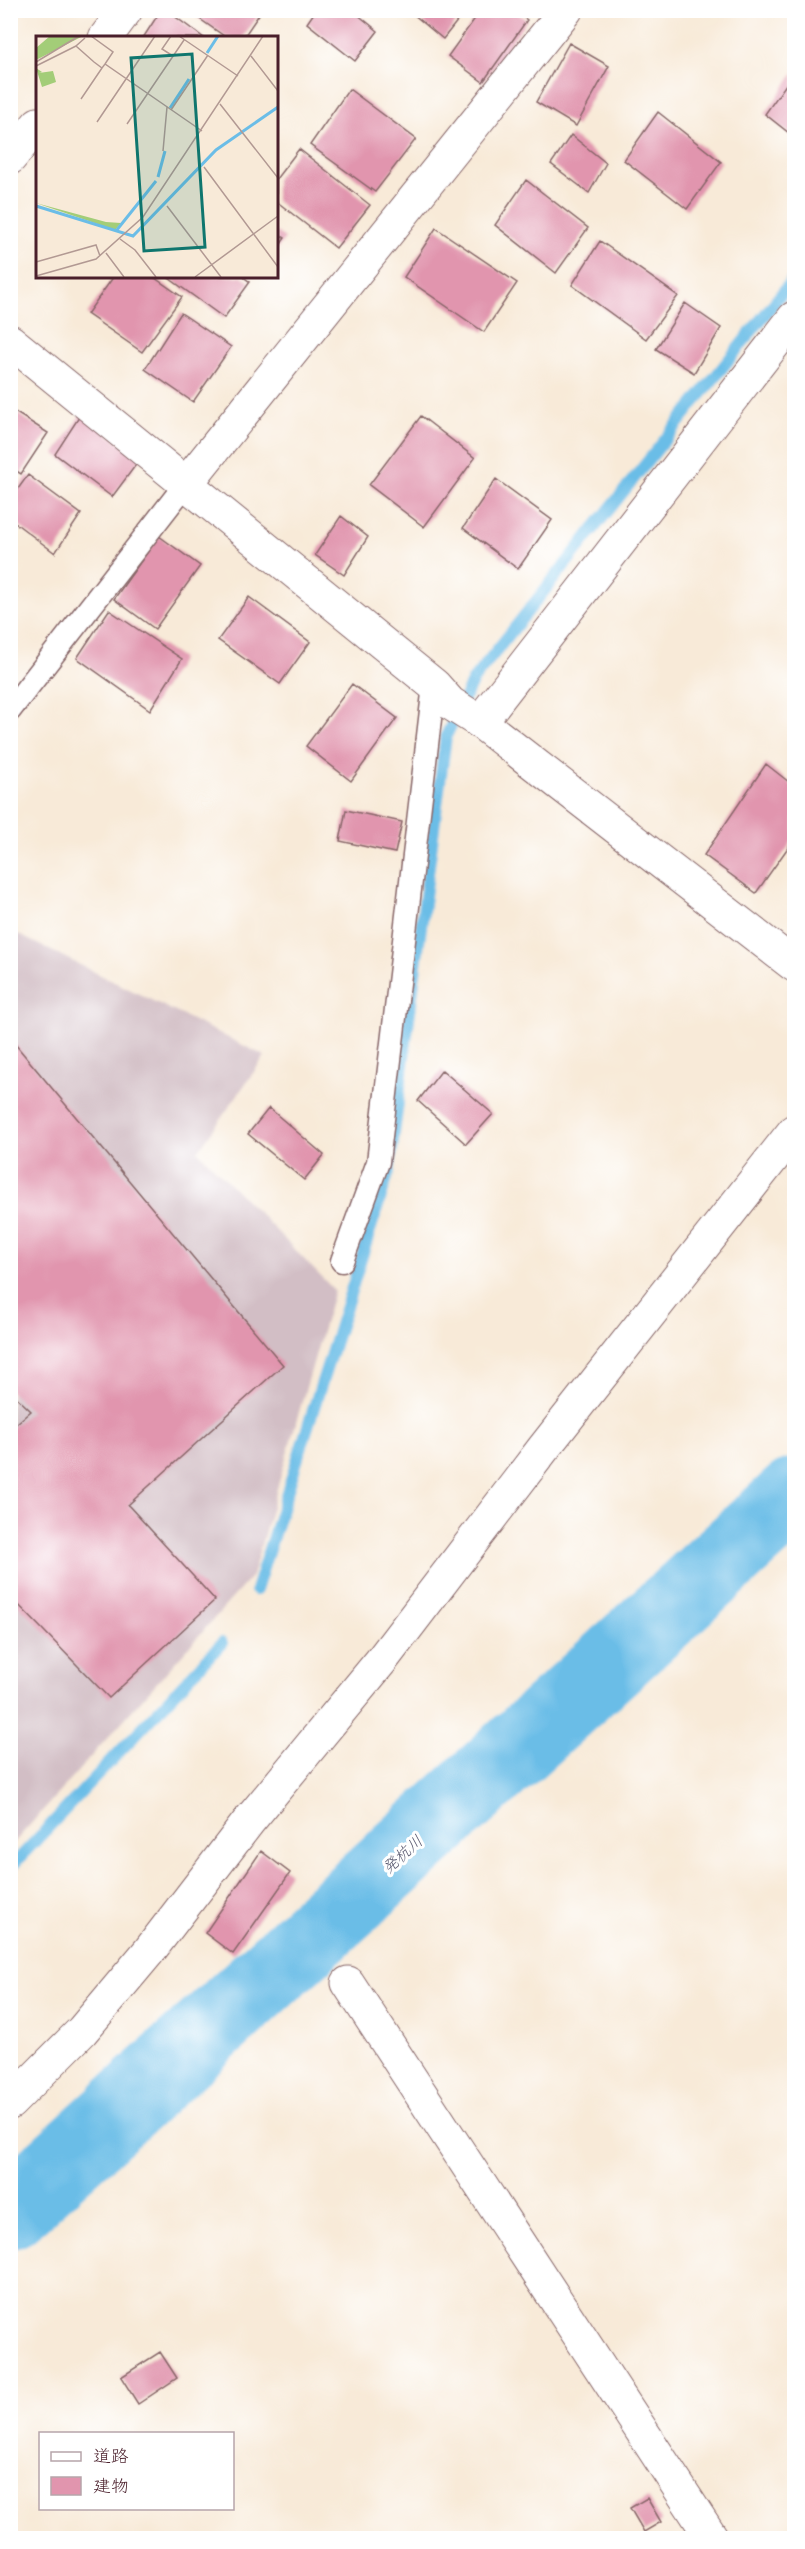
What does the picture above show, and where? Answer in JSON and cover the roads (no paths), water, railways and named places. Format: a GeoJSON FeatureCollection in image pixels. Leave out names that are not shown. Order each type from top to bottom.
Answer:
{"type":"FeatureCollection","features":[{"type":"Feature","properties":{"kind":"street"},"geometry":{"type":"LineString","coordinates":[[106,36],[126,10]]}},
{"type":"Feature","properties":{"kind":"street"},"geometry":{"type":"LineString","coordinates":[[185,485],[557,14]]}},
{"type":"Feature","properties":{"kind":"street"},"geometry":{"type":"LineString","coordinates":[[10,158],[36,126]]}},
{"type":"Feature","properties":{"kind":"street"},"geometry":{"type":"LineString","coordinates":[[457,706],[795,318]]}},
{"type":"Feature","properties":{"kind":"street"},"geometry":{"type":"LineString","coordinates":[[10,341],[457,706],[795,965]]}},
{"type":"Feature","properties":{"kind":"street"},"geometry":{"type":"LineString","coordinates":[[10,2103],[82,2031],[150,1950],[249,1821],[381,1661],[543,1449],[795,1131]]}},
{"type":"Feature","properties":{"kind":"street"},"geometry":{"type":"LineString","coordinates":[[348,1983],[712,2538]]}},
{"type":"Feature","properties":{"kind":"lane"},"geometry":{"type":"LineString","coordinates":[[10,710],[185,485]]}},
{"type":"Feature","properties":{"kind":"lane"},"geometry":{"type":"LineString","coordinates":[[342,1261],[378,1162],[457,706]]}},
{"type":"Feature","properties":{"kind":"waterway"},"geometry":{"type":"LineString","coordinates":[[256,1590],[389,1171],[446,736],[473,680],[794,278]]}},
{"type":"Feature","properties":{"kind":"waterway","name":"発杭川"},"geometry":{"type":"LineString","coordinates":[[10,2211],[794,1496]]}},
{"type":"Feature","properties":{"kind":"waterway"},"geometry":{"type":"LineString","coordinates":[[10,1868],[222,1643]]}}]}
